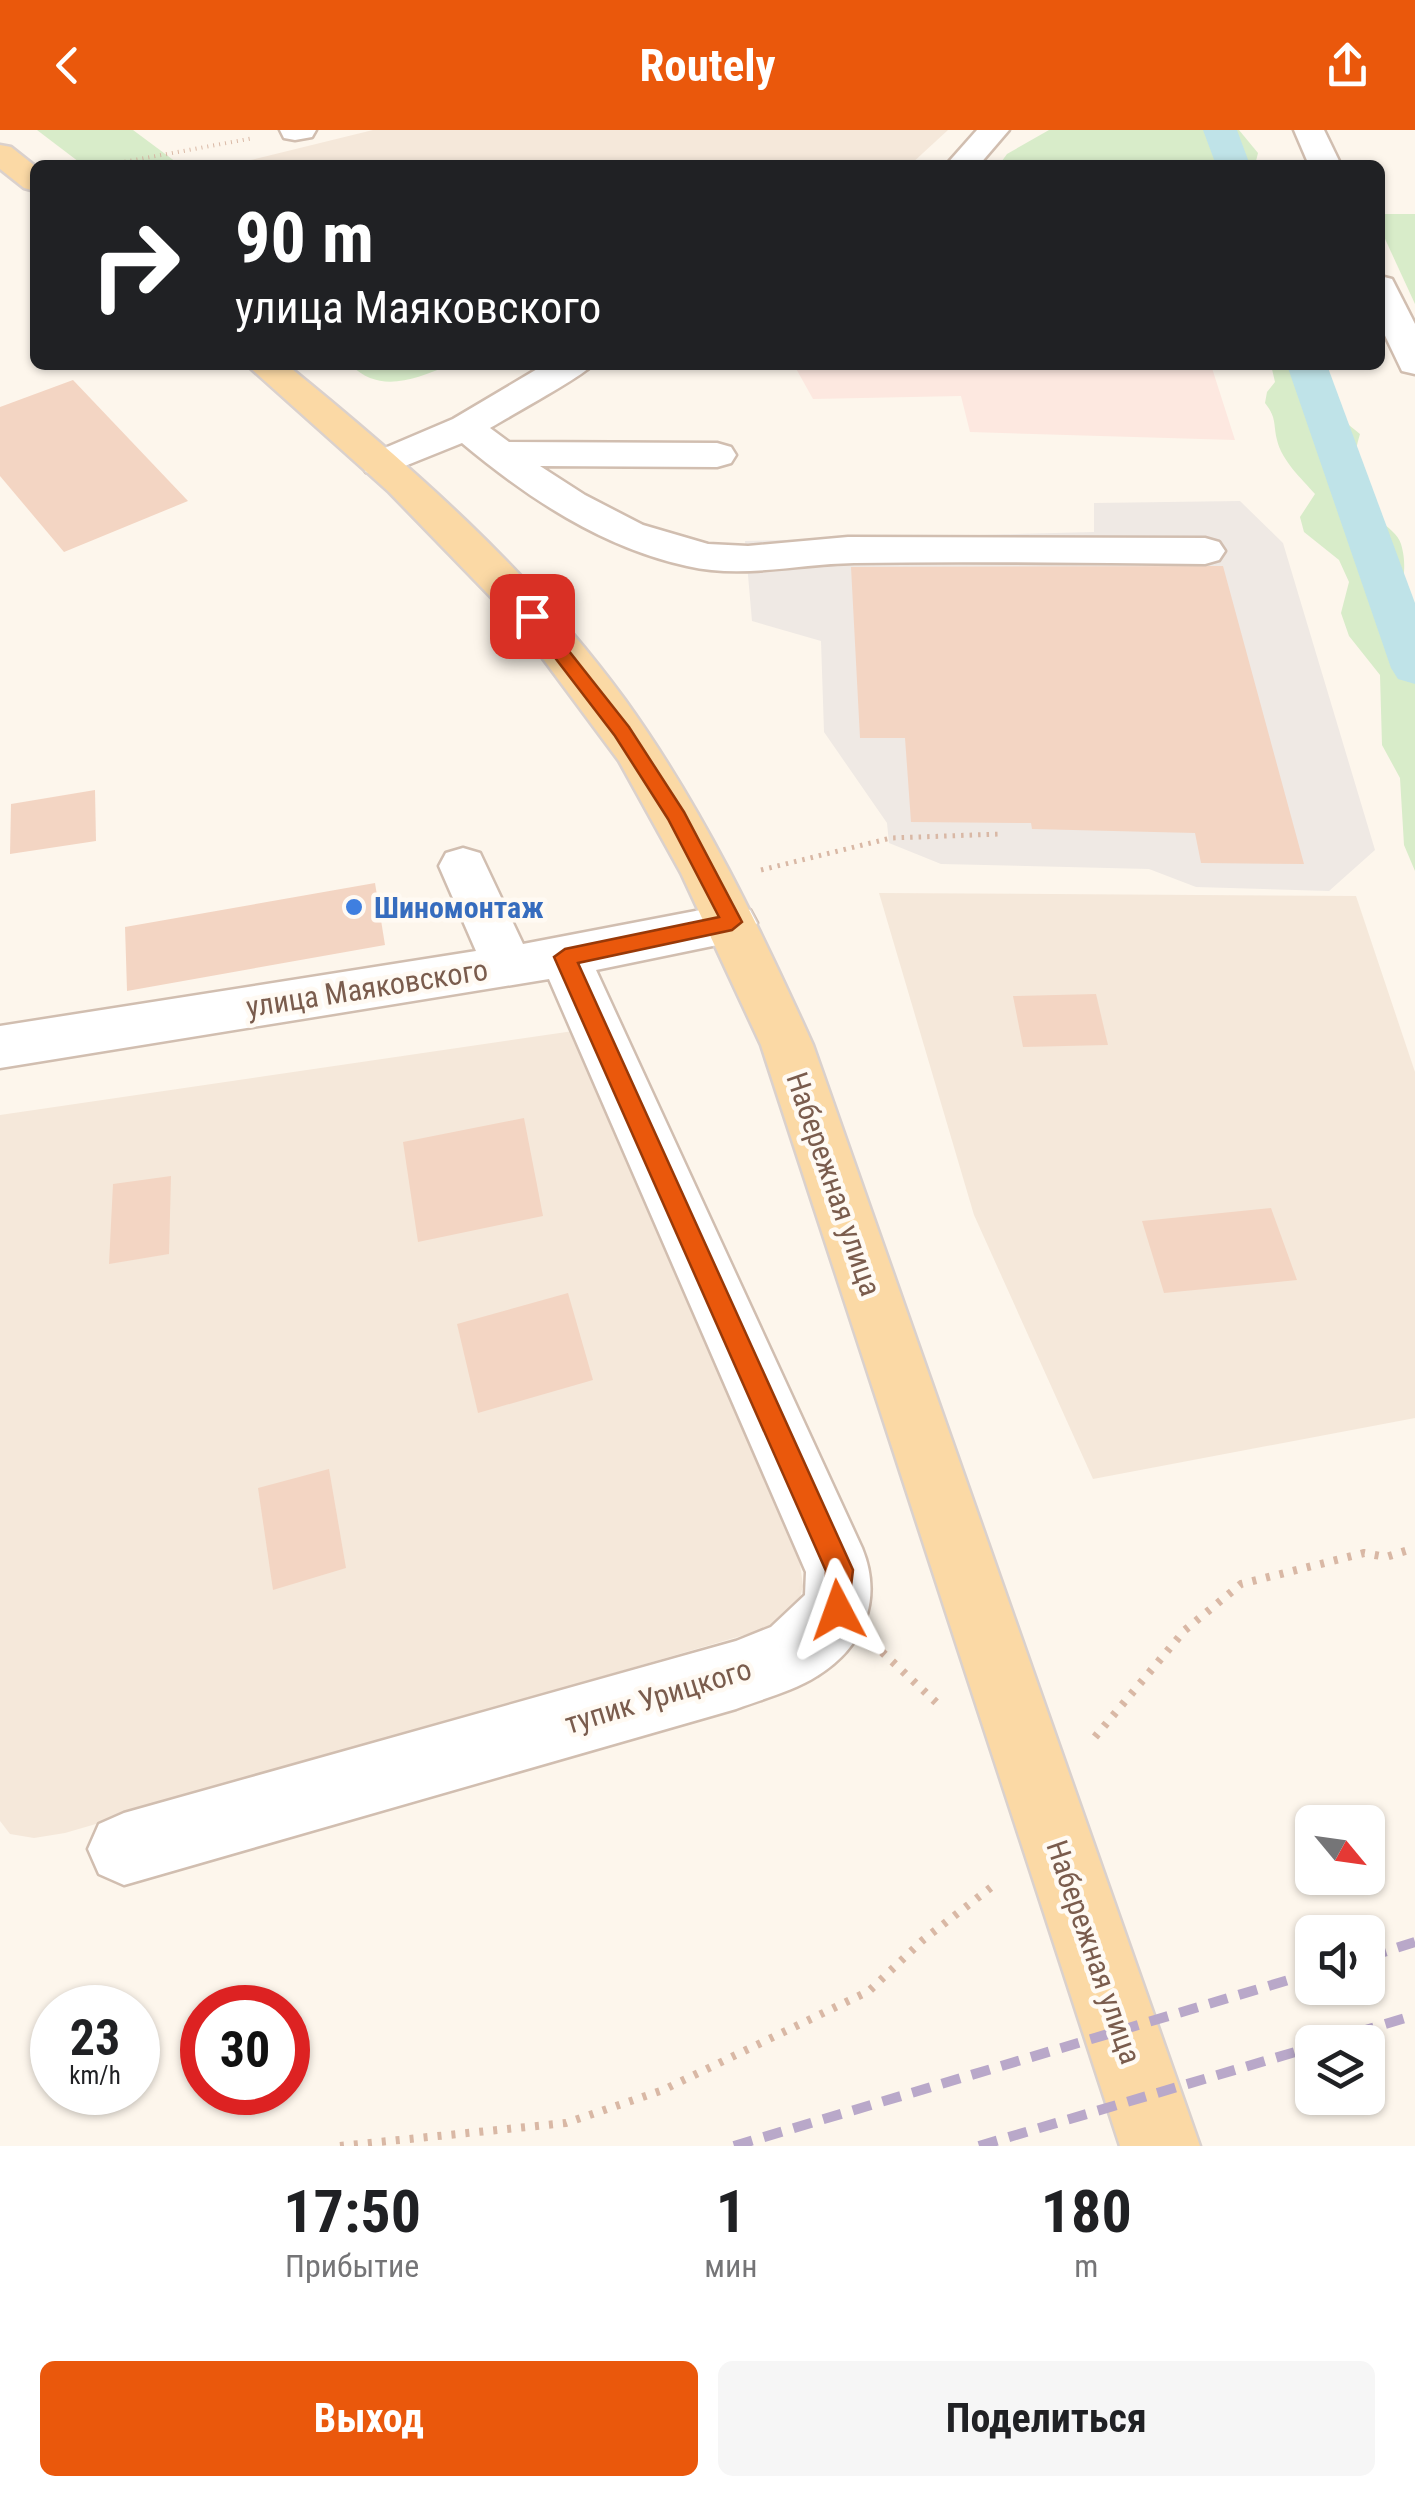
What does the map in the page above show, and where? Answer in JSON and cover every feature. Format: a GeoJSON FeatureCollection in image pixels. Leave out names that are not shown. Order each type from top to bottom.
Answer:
{"type":"FeatureCollection","features":[{"type":"Feature","properties":{"kind":"main road"},"geometry":{"type":"LineString","coordinates":[[0,154],[30,178]]}},
{"type":"Feature","properties":{"kind":"main road","name":"Набережная улица"},"geometry":{"type":"LineString","coordinates":[[271,370],[380,464],[543,629],[607,708],[677,817],[745,896],[787,1044],[1160,2146]]}},
{"type":"Feature","properties":{"kind":"street"},"geometry":{"type":"LineString","coordinates":[[967,160],[994,130]]}},
{"type":"Feature","properties":{"kind":"street"},"geometry":{"type":"LineString","coordinates":[[1309,130],[1323,160]]}},
{"type":"Feature","properties":{"kind":"street"},"geometry":{"type":"LineString","coordinates":[[1385,297],[1415,363]]}},
{"type":"Feature","properties":{"kind":"street"},"geometry":{"type":"LineString","coordinates":[[380,464],[466,427],[535,383],[563,370]]}},
{"type":"Feature","properties":{"kind":"street"},"geometry":{"type":"LineString","coordinates":[[466,427],[498,454],[580,508],[693,555],[968,548],[1206,551]]}},
{"type":"Feature","properties":{"kind":"street"},"geometry":{"type":"LineString","coordinates":[[498,454],[717,454]]}},
{"type":"Feature","properties":{"kind":"street"},"geometry":{"type":"LineString","coordinates":[[463,866],[536,961],[839,1570],[838,1610]]}},
{"type":"Feature","properties":{"kind":"street","name":"улица Маяковского"},"geometry":{"type":"LineString","coordinates":[[0,1047],[536,961],[745,896]]}},
{"type":"Feature","properties":{"kind":"street","name":"тупик Урицкого"},"geometry":{"type":"LineString","coordinates":[[124,1849],[736,1675],[794,1652],[838,1610]]}},
{"type":"Feature","properties":{"kind":"path"},"geometry":{"type":"LineString","coordinates":[[135,160],[298,131]]}},
{"type":"Feature","properties":{"kind":"path"},"geometry":{"type":"LineString","coordinates":[[745,896],[892,838],[1001,834]]}},
{"type":"Feature","properties":{"kind":"path"},"geometry":{"type":"LineString","coordinates":[[1095,1736],[1185,1630],[1240,1584],[1364,1553],[1386,1556],[1415,1548]]}},
{"type":"Feature","properties":{"kind":"path"},"geometry":{"type":"LineString","coordinates":[[838,1610],[940,1706]]}},
{"type":"Feature","properties":{"kind":"path"},"geometry":{"type":"LineString","coordinates":[[340,2146],[566,2123],[663,2090],[869,1991],[923,1940],[998,1882]]}},
{"type":"Feature","properties":{"kind":"shaded area"},"geometry":{"type":"Polygon","coordinates":[[[373,130],[948,130],[915,160],[251,160],[373,130]]]}},
{"type":"Feature","properties":{"kind":"shaded area"},"geometry":{"type":"Polygon","coordinates":[[[797,370],[1213,370],[1235,440],[970,432],[961,396],[813,399],[797,370]]]}},
{"type":"Feature","properties":{"kind":"shaded area"},"geometry":{"type":"Polygon","coordinates":[[[1240,501],[1283,543],[1375,850],[1329,891],[1196,887],[1149,869],[941,864],[889,843],[887,823],[824,732],[821,641],[752,621],[745,541],[1094,532],[1094,503],[1240,501]]]}},
{"type":"Feature","properties":{"kind":"shaded area"},"geometry":{"type":"Polygon","coordinates":[[[879,893],[1356,896],[1415,1072],[1415,1418],[1093,1479],[974,1215],[879,893]]]}},
{"type":"Feature","properties":{"kind":"shaded area"},"geometry":{"type":"Polygon","coordinates":[[[601,1027],[624,1038],[800,1564],[803,1586],[798,1605],[779,1625],[65,1833],[34,1838],[10,1834],[0,1821],[0,1115],[601,1027]]]}},
{"type":"Feature","properties":{"kind":"green space"},"geometry":{"type":"Polygon","coordinates":[[[37,130],[133,130],[173,160],[76,160],[37,130]]]}},
{"type":"Feature","properties":{"kind":"green space"},"geometry":{"type":"Polygon","coordinates":[[[1049,130],[1239,130],[1258,153],[1256,160],[1003,160],[1049,130]]]}},
{"type":"Feature","properties":{"kind":"green space"},"geometry":{"type":"Polygon","coordinates":[[[1385,214],[1415,214],[1415,304],[1385,239],[1385,214]]]}},
{"type":"Feature","properties":{"kind":"green space"},"geometry":{"type":"Polygon","coordinates":[[[357,370],[436,370],[398,381],[357,370]]]}},
{"type":"Feature","properties":{"kind":"green space"},"geometry":{"type":"Polygon","coordinates":[[[1272,370],[1329,370],[1328,400],[1339,417],[1360,434],[1355,470],[1360,491],[1401,544],[1404,584],[1415,612],[1415,871],[1404,845],[1400,778],[1382,745],[1380,675],[1349,636],[1341,613],[1349,582],[1339,560],[1304,532],[1300,517],[1315,494],[1279,448],[1273,417],[1265,403],[1275,382],[1272,370]]]}},
{"type":"Feature","properties":{"kind":"building"},"geometry":{"type":"Polygon","coordinates":[[[73,380],[188,501],[64,552],[0,476],[0,407],[73,380]]]}},
{"type":"Feature","properties":{"kind":"building"},"geometry":{"type":"Polygon","coordinates":[[[1223,566],[1304,864],[1201,863],[1195,833],[1032,829],[1031,823],[911,822],[905,738],[860,738],[851,567],[1223,566]]]}},
{"type":"Feature","properties":{"kind":"building"},"geometry":{"type":"Polygon","coordinates":[[[95,790],[96,841],[10,854],[11,804],[95,790]]]}},
{"type":"Feature","properties":{"kind":"building"},"geometry":{"type":"Polygon","coordinates":[[[375,883],[385,945],[127,991],[125,927],[375,883]]]}},
{"type":"Feature","properties":{"kind":"building"},"geometry":{"type":"Polygon","coordinates":[[[1096,994],[1108,1045],[1023,1047],[1013,996],[1096,994]]]}},
{"type":"Feature","properties":{"kind":"building"},"geometry":{"type":"Polygon","coordinates":[[[524,1118],[543,1216],[418,1242],[403,1142],[524,1118]]]}},
{"type":"Feature","properties":{"kind":"building"},"geometry":{"type":"Polygon","coordinates":[[[171,1176],[169,1254],[109,1264],[113,1184],[171,1176]]]}},
{"type":"Feature","properties":{"kind":"building"},"geometry":{"type":"Polygon","coordinates":[[[1271,1208],[1297,1280],[1164,1293],[1142,1221],[1271,1208]]]}},
{"type":"Feature","properties":{"kind":"building"},"geometry":{"type":"Polygon","coordinates":[[[568,1293],[593,1380],[478,1413],[457,1324],[568,1293]]]}},
{"type":"Feature","properties":{"kind":"building"},"geometry":{"type":"Polygon","coordinates":[[[329,1469],[346,1568],[273,1590],[258,1488],[329,1469]]]}},
{"type":"Feature","properties":{"kind":"waterway"},"geometry":{"type":"LineString","coordinates":[[1220,130],[1231,160]]}},
{"type":"Feature","properties":{"kind":"waterway"},"geometry":{"type":"LineString","coordinates":[[1309,370],[1415,668]]}},
{"type":"Feature","properties":{"kind":"railway"},"geometry":{"type":"LineString","coordinates":[[1385,1952],[1415,1942]]}},
{"type":"Feature","properties":{"kind":"railway"},"geometry":{"type":"LineString","coordinates":[[734,2146],[1295,1978]]}},
{"type":"Feature","properties":{"kind":"railway"},"geometry":{"type":"LineString","coordinates":[[1382,2025],[1415,2015]]}},
{"type":"Feature","properties":{"kind":"railway"},"geometry":{"type":"LineString","coordinates":[[979,2146],[1295,2052]]}},
{"type":"Feature","properties":{"kind":"place","name":"Шиномонтаж"},"geometry":{"type":"Point","coordinates":[354,907]}},
{"type":"Feature","properties":{"kind":"route"},"geometry":{"type":"LineString","coordinates":[[532,616],[607,708],[677,817],[732,922],[565,957],[839,1570],[838,1610]]}}]}
